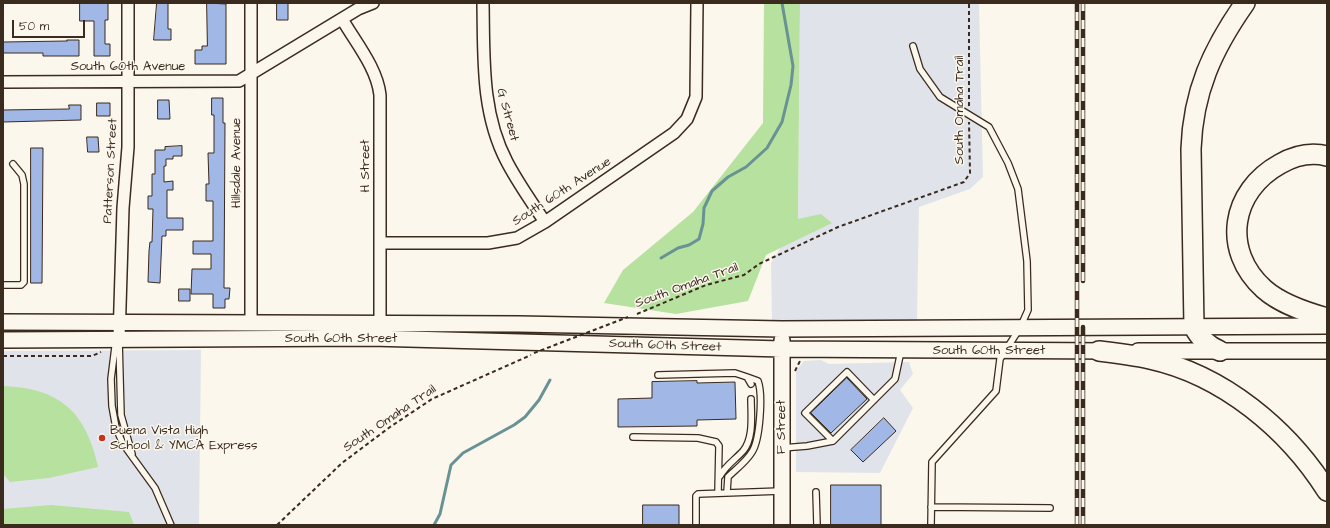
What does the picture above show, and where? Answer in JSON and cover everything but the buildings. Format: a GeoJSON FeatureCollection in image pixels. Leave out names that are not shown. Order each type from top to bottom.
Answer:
{"type":"FeatureCollection","features":[{"type":"Feature","properties":{"kind":"highway"},"geometry":{"type":"LineString","coordinates":[[1220,351],[1207,344],[1199,337],[1194,327],[1194,242],[1190,149],[1192,127],[1202,82],[1210,62],[1230,25],[1245,3]]}},
{"type":"Feature","properties":{"kind":"highway"},"geometry":{"type":"LineString","coordinates":[[1327,156],[1310,154],[1297,156],[1272,168],[1261,177],[1243,201],[1238,214],[1236,229],[1241,254],[1252,276],[1264,289],[1288,304],[1327,318]]}},
{"type":"Feature","properties":{"kind":"highway"},"geometry":{"type":"LineString","coordinates":[[1099,352],[1151,359],[1192,374],[1228,392],[1250,407],[1286,438],[1302,455],[1327,491]]}},
{"type":"Feature","properties":{"kind":"main road","name":"South 60th Street"},"geometry":{"type":"LineString","coordinates":[[3,322],[519,324],[782,329],[1327,326]]}},
{"type":"Feature","properties":{"kind":"main road","name":"F Street"},"geometry":{"type":"LineString","coordinates":[[782,329],[782,525]]}},
{"type":"Feature","properties":{"kind":"main road","name":"South 60th Street"},"geometry":{"type":"LineString","coordinates":[[3,340],[117,343],[386,338],[901,351],[1327,351]]}},
{"type":"Feature","properties":{"kind":"street","name":"Patterson Street"},"geometry":{"type":"LineString","coordinates":[[117,343],[120,322],[123,208],[128,147],[128,3]]}},
{"type":"Feature","properties":{"kind":"street","name":"Hillsdale Avenue"},"geometry":{"type":"LineString","coordinates":[[251,3],[251,323]]}},
{"type":"Feature","properties":{"kind":"street","name":"South 60th Avenue"},"geometry":{"type":"LineString","coordinates":[[3,82],[239,80],[342,19],[373,3]]}},
{"type":"Feature","properties":{"kind":"street","name":"G Street"},"geometry":{"type":"LineString","coordinates":[[483,3],[484,79],[491,118],[506,161],[545,222]]}},
{"type":"Feature","properties":{"kind":"street","name":"South 60th Avenue"},"geometry":{"type":"LineString","coordinates":[[380,243],[503,242],[528,233],[667,139],[679,128],[690,113],[697,90],[697,3]]}},
{"type":"Feature","properties":{"kind":"street","name":"H Street"},"geometry":{"type":"LineString","coordinates":[[342,19],[379,84],[380,324]]}},
{"type":"Feature","properties":{"kind":"lane"},"geometry":{"type":"LineString","coordinates":[[913,46],[920,69],[940,97],[989,127],[1008,163],[1018,189],[1026,246],[1028,289],[1028,310],[1020,328],[1000,359],[996,391],[932,462],[931,525]]}},
{"type":"Feature","properties":{"kind":"lane"},"geometry":{"type":"LineString","coordinates":[[3,285],[21,285],[24,282],[24,184],[22,175],[13,164]]}},
{"type":"Feature","properties":{"kind":"lane"},"geometry":{"type":"LineString","coordinates":[[117,343],[122,415],[133,456]]}},
{"type":"Feature","properties":{"kind":"lane"},"geometry":{"type":"LineString","coordinates":[[117,343],[111,379],[113,417],[119,436],[157,492],[171,525]]}},
{"type":"Feature","properties":{"kind":"lane"},"geometry":{"type":"LineString","coordinates":[[782,448],[807,446],[833,441],[854,420],[862,407],[874,400],[895,379],[901,351]]}},
{"type":"Feature","properties":{"kind":"lane"},"geometry":{"type":"LineString","coordinates":[[833,441],[805,413],[818,403],[847,372],[874,400]]}},
{"type":"Feature","properties":{"kind":"lane"},"geometry":{"type":"LineString","coordinates":[[658,375],[735,373],[758,381],[760,387],[756,444],[752,453],[728,477],[727,492]]}},
{"type":"Feature","properties":{"kind":"lane"},"geometry":{"type":"LineString","coordinates":[[748,377],[751,384]]}},
{"type":"Feature","properties":{"kind":"lane"},"geometry":{"type":"LineString","coordinates":[[719,478],[724,469],[743,451],[748,443],[751,399]]}},
{"type":"Feature","properties":{"kind":"lane"},"geometry":{"type":"LineString","coordinates":[[849,416],[854,420]]}},
{"type":"Feature","properties":{"kind":"lane"},"geometry":{"type":"LineString","coordinates":[[839,425],[844,430]]}},
{"type":"Feature","properties":{"kind":"lane"},"geometry":{"type":"LineString","coordinates":[[633,438],[698,438],[713,441],[719,446],[718,492]]}},
{"type":"Feature","properties":{"kind":"lane"},"geometry":{"type":"LineString","coordinates":[[696,525],[696,496],[698,494],[718,492],[782,492]]}},
{"type":"Feature","properties":{"kind":"lane"},"geometry":{"type":"LineString","coordinates":[[816,492],[817,525]]}},
{"type":"Feature","properties":{"kind":"lane"},"geometry":{"type":"LineString","coordinates":[[931,507],[1050,508]]}},
{"type":"Feature","properties":{"kind":"path","name":"South Omaha Trail"},"geometry":{"type":"LineString","coordinates":[[277,525],[342,463],[432,399],[534,353],[706,285],[744,275],[759,264],[838,227],[964,182],[970,173],[969,3]]}},
{"type":"Feature","properties":{"kind":"path"},"geometry":{"type":"LineString","coordinates":[[3,356],[92,356],[117,343]]}},
{"type":"Feature","properties":{"kind":"shaded area"},"geometry":{"type":"Polygon","coordinates":[[[800,3],[979,3],[983,177],[970,189],[919,207],[917,320],[772,320],[771,263],[798,219],[800,3]]]}},
{"type":"Feature","properties":{"kind":"shaded area","name":"Buena Vista High School & YMCA Express"},"geometry":{"type":"Polygon","coordinates":[[[201,350],[199,525],[3,525],[3,351],[201,350]]]}},
{"type":"Feature","properties":{"kind":"shaded area"},"geometry":{"type":"Polygon","coordinates":[[[821,360],[829,364],[909,362],[913,374],[900,390],[913,408],[880,473],[796,472],[796,371],[804,361],[821,360]]]}},
{"type":"Feature","properties":{"kind":"green space"},"geometry":{"type":"Polygon","coordinates":[[[764,3],[800,3],[798,219],[821,214],[832,223],[766,255],[748,301],[676,314],[604,303],[623,270],[693,212],[763,123],[764,3]]]}},
{"type":"Feature","properties":{"kind":"green space"},"geometry":{"type":"Polygon","coordinates":[[[3,386],[23,388],[40,392],[55,398],[67,407],[78,418],[86,431],[93,448],[98,467],[49,478],[10,482],[4,475],[3,463],[3,386]]]}},
{"type":"Feature","properties":{"kind":"green space"},"geometry":{"type":"Polygon","coordinates":[[[51,505],[129,512],[134,525],[3,525],[3,509],[51,505]]]}},
{"type":"Feature","properties":{"kind":"waterway"},"geometry":{"type":"LineString","coordinates":[[661,258],[678,248],[689,245],[699,239],[703,224],[704,208],[712,191],[728,177],[746,167],[767,148],[782,122],[791,85],[793,66],[782,3]]}},
{"type":"Feature","properties":{"kind":"waterway"},"geometry":{"type":"LineString","coordinates":[[434,525],[440,514],[451,465],[463,453],[514,425],[525,417],[539,400],[550,380]]}},
{"type":"Feature","properties":{"kind":"railway"},"geometry":{"type":"LineString","coordinates":[[1077,3],[1077,525]]}},
{"type":"Feature","properties":{"kind":"railway"},"geometry":{"type":"LineString","coordinates":[[1083,3],[1083,281]]}},
{"type":"Feature","properties":{"kind":"railway"},"geometry":{"type":"LineString","coordinates":[[1083,327],[1083,525]]}},
{"type":"Feature","properties":{"kind":"place","name":"Buena Vista High School & YMCA Express"},"geometry":{"type":"Point","coordinates":[102,438]}}]}
